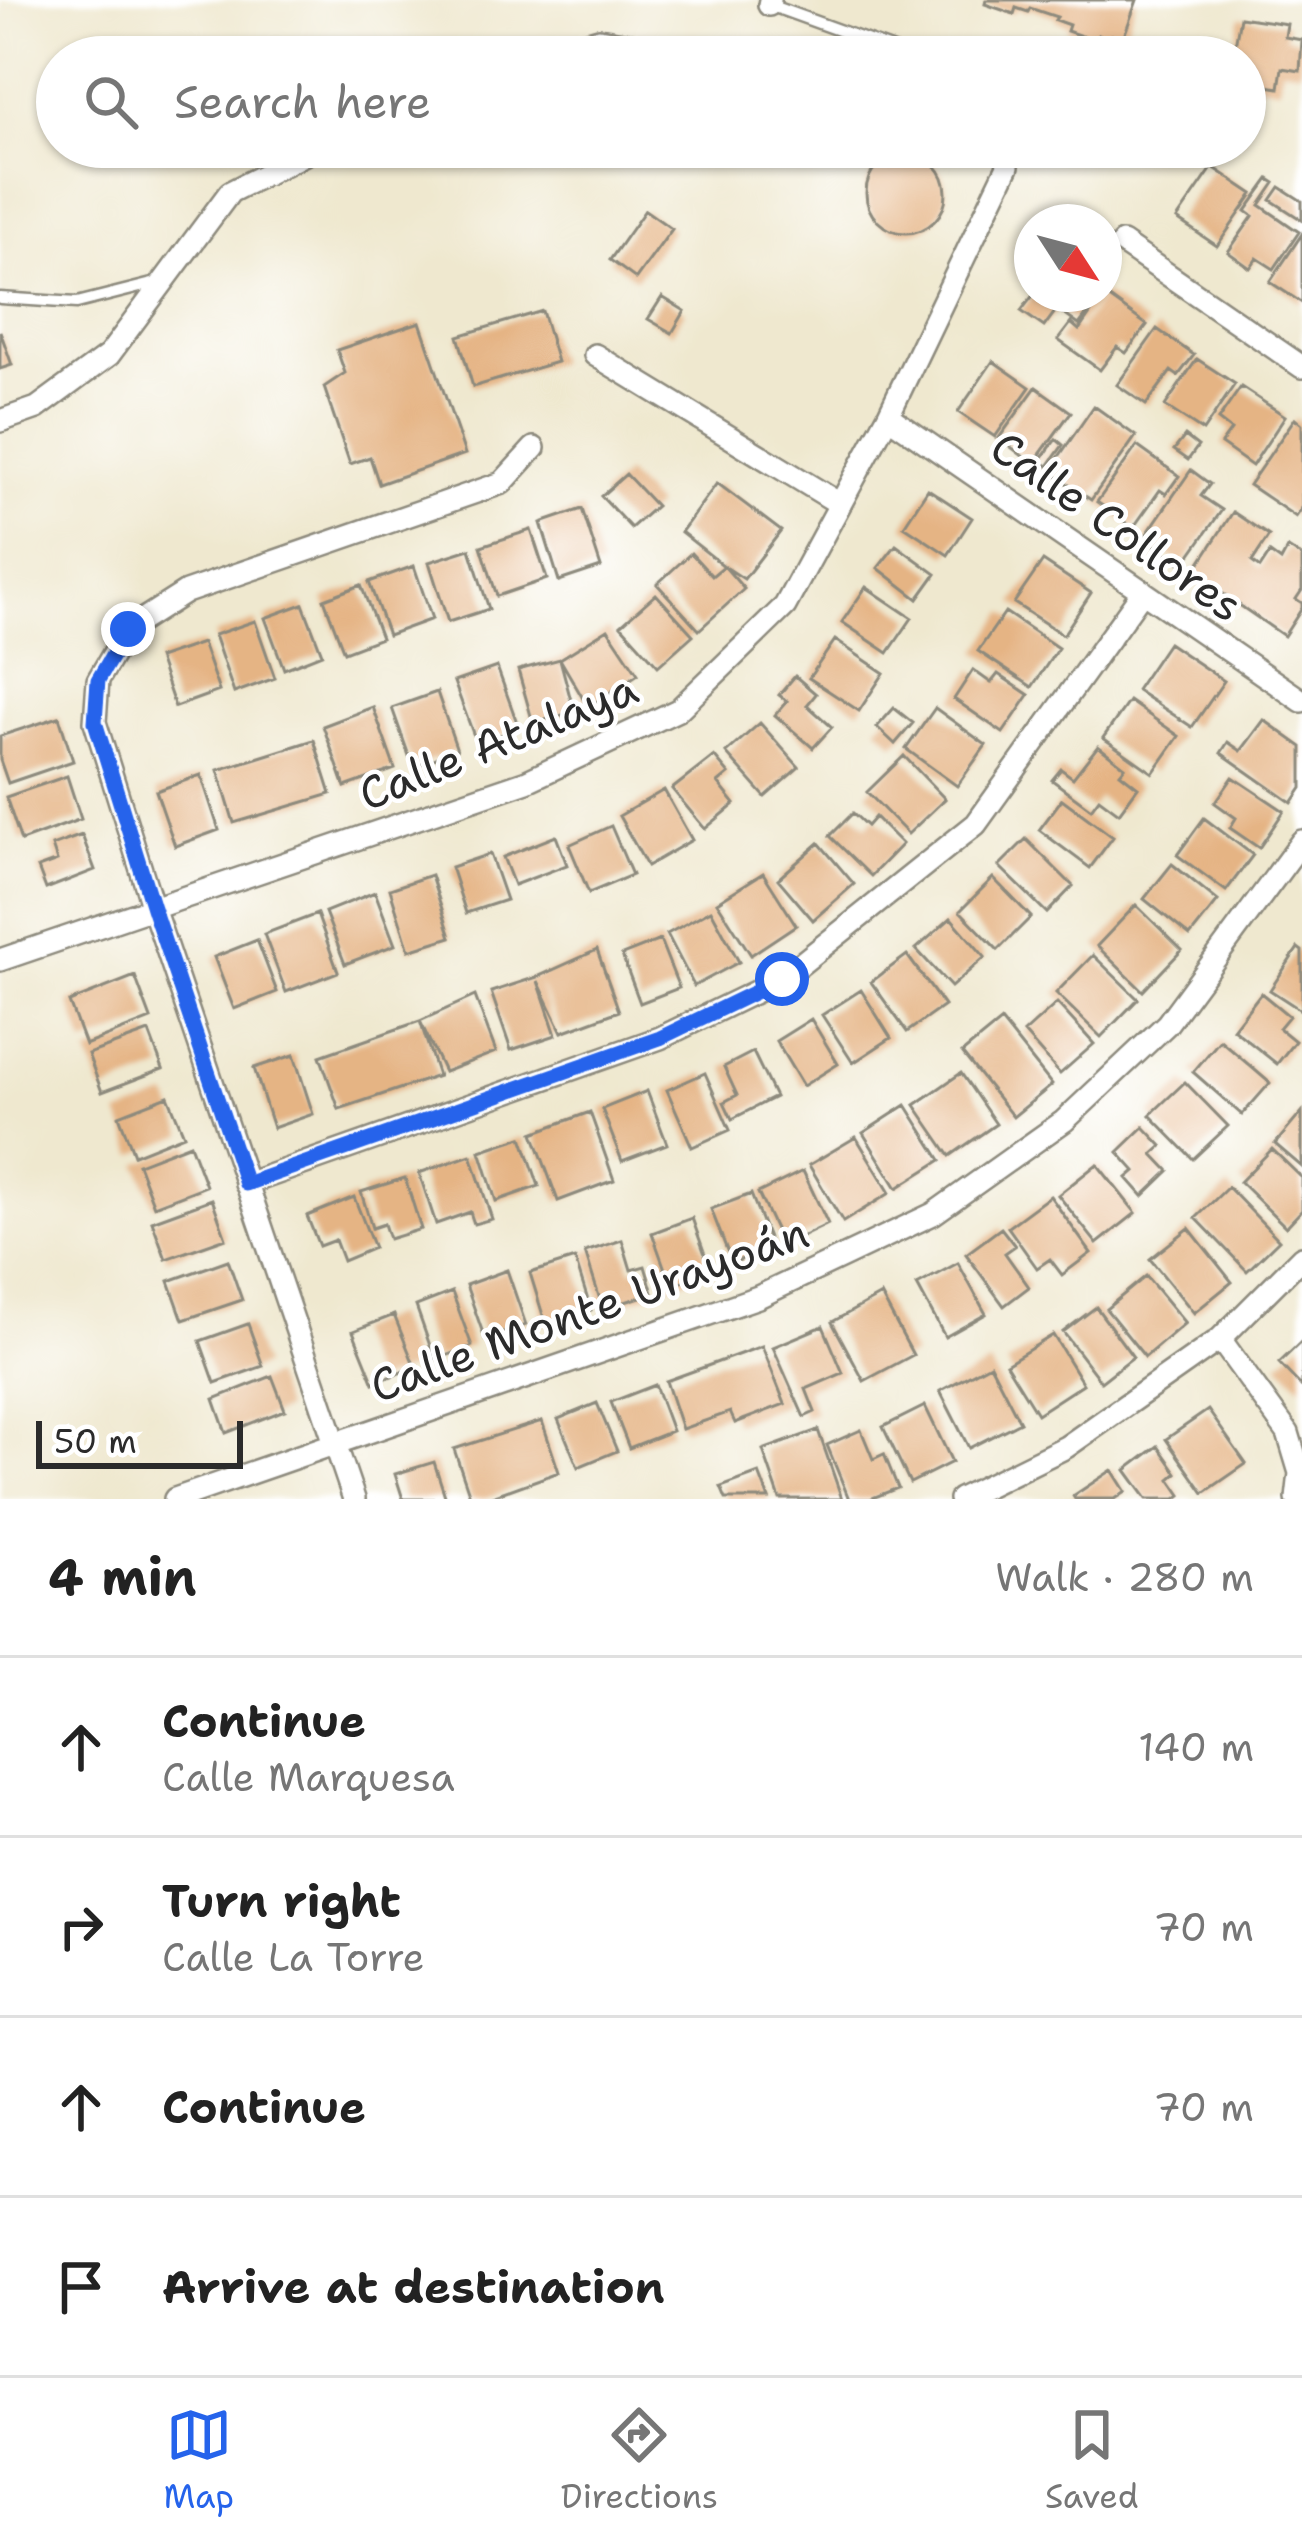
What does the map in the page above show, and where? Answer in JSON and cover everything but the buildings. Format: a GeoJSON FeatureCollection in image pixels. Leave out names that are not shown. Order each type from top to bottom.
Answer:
{"type":"FeatureCollection","features":[{"type":"Feature","properties":{"kind":"street"},"geometry":{"type":"LineString","coordinates":[[0,421],[37,408],[109,355],[230,192],[277,168]]}},
{"type":"Feature","properties":{"kind":"street","name":"Calle Atalaya"},"geometry":{"type":"LineString","coordinates":[[0,960],[527,782],[678,710],[785,606],[888,416],[1007,168]]}},
{"type":"Feature","properties":{"kind":"street"},"geometry":{"type":"LineString","coordinates":[[1122,243],[1302,367]]}},
{"type":"Feature","properties":{"kind":"street"},"geometry":{"type":"LineString","coordinates":[[595,355],[840,504]]}},
{"type":"Feature","properties":{"kind":"street","name":"Calle Collores"},"geometry":{"type":"LineString","coordinates":[[888,416],[1302,701]]}},
{"type":"Feature","properties":{"kind":"street"},"geometry":{"type":"LineString","coordinates":[[354,1499],[153,908],[95,722],[98,680],[128,629],[186,592],[502,483],[534,448]]}},
{"type":"Feature","properties":{"kind":"street"},"geometry":{"type":"LineString","coordinates":[[246,1184],[660,1038],[782,979],[976,824],[1142,591]]}},
{"type":"Feature","properties":{"kind":"street","name":"Calle Monte Urayoán"},"geometry":{"type":"LineString","coordinates":[[175,1499],[758,1297],[933,1214],[1064,1121],[1167,1024],[1302,841]]}},
{"type":"Feature","properties":{"kind":"street"},"geometry":{"type":"LineString","coordinates":[[960,1499],[1066,1447],[1220,1339],[1302,1257]]}},
{"type":"Feature","properties":{"kind":"street"},"geometry":{"type":"LineString","coordinates":[[1220,1339],[1288,1433],[1300,1473],[1297,1499]]}},
{"type":"Feature","properties":{"kind":"lane"},"geometry":{"type":"LineString","coordinates":[[770,3],[857,36]]}},
{"type":"Feature","properties":{"kind":"lane"},"geometry":{"type":"LineString","coordinates":[[0,298],[77,303],[163,281]]}},
{"type":"Feature","properties":{"kind":"route"},"geometry":{"type":"LineString","coordinates":[[128,629],[98,680],[95,722],[246,1184],[660,1038],[782,979]]}}]}
